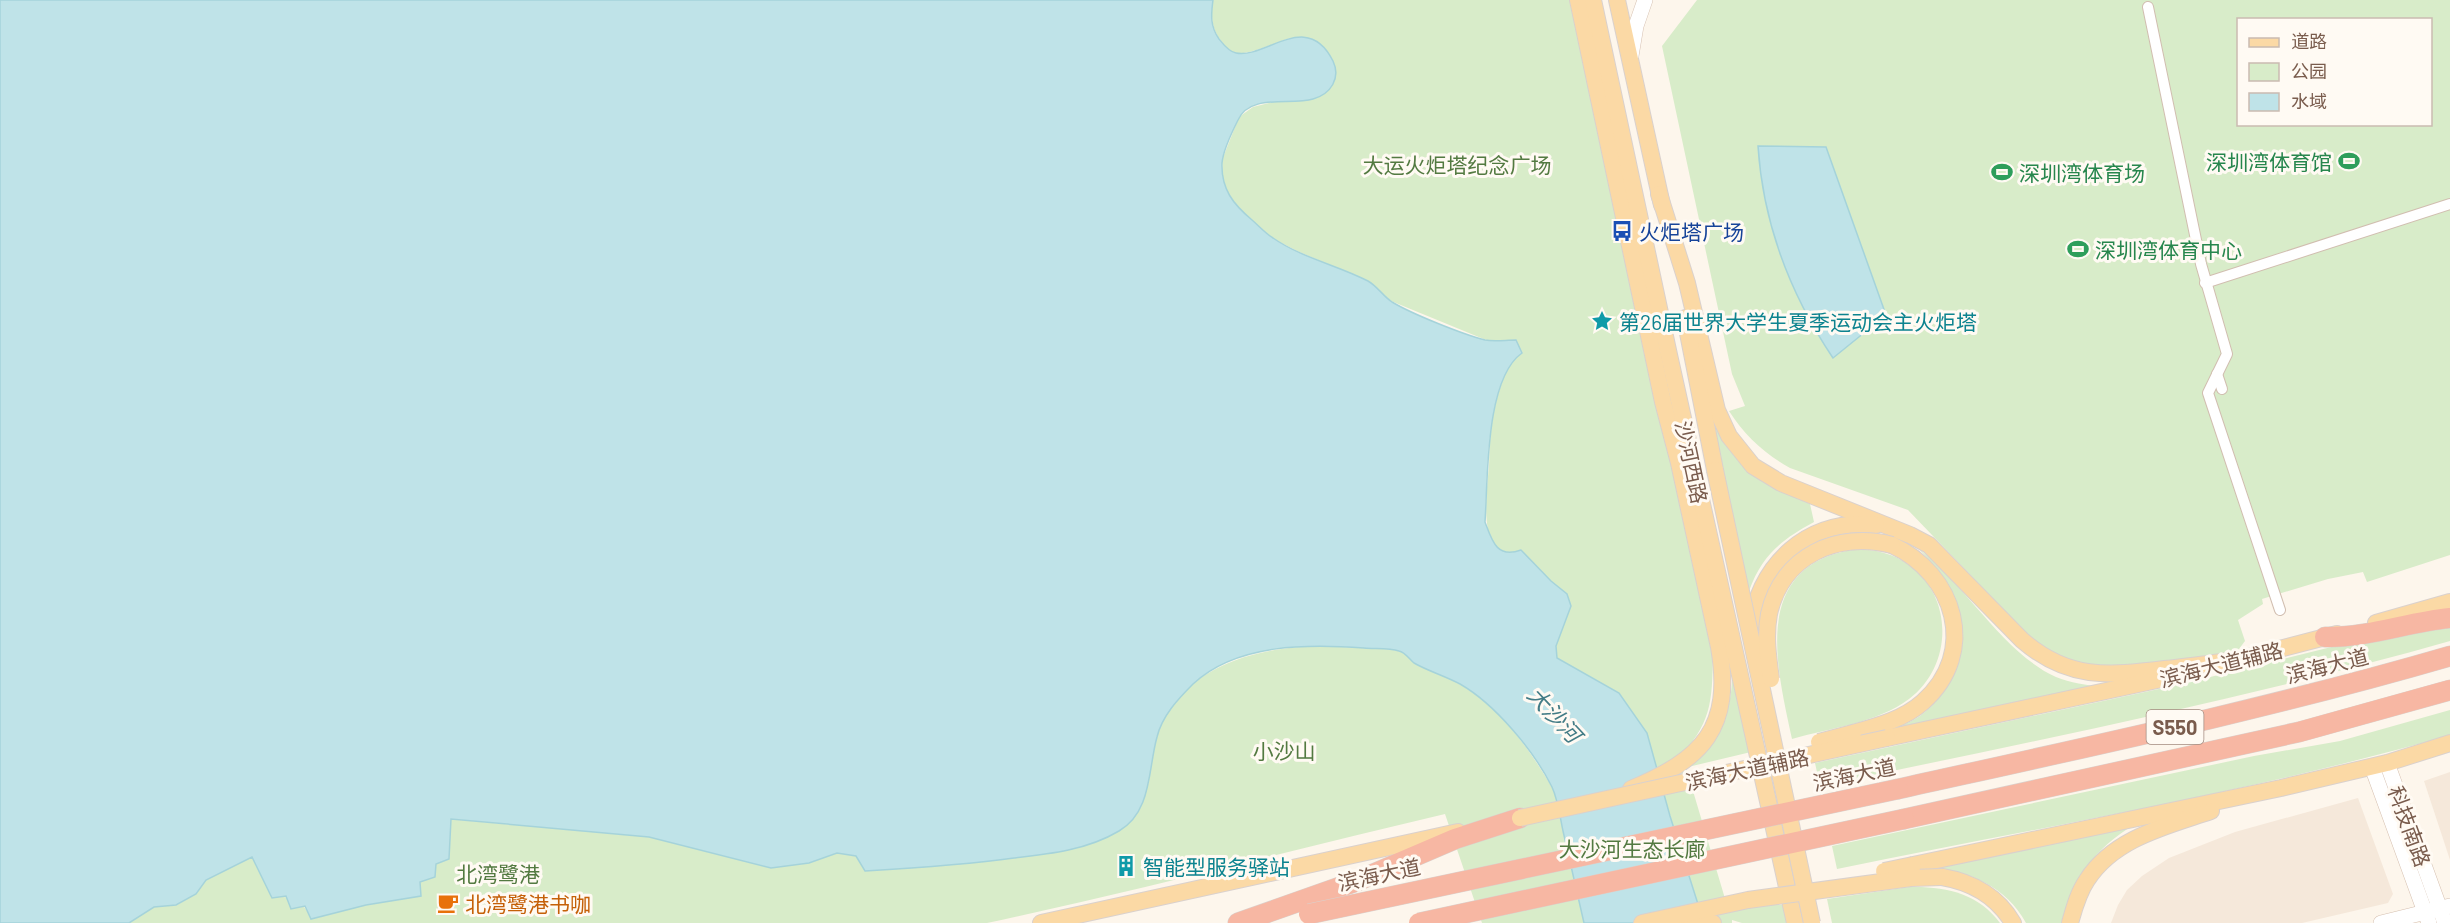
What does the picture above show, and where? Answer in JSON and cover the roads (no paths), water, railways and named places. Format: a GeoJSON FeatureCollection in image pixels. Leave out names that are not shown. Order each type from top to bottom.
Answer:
{"type":"FeatureCollection","features":[{"type":"Feature","properties":{"kind":"highway"},"geometry":{"type":"LineString","coordinates":[[2325,637],[2350,638],[2423,621],[2450,618]]}},
{"type":"Feature","properties":{"kind":"highway","name":"滨海大道"},"geometry":{"type":"LineString","coordinates":[[1265,923],[1307,906],[1898,789],[2156,732],[2349,684],[2450,656]]}},
{"type":"Feature","properties":{"kind":"highway","name":"S550"},"geometry":{"type":"LineString","coordinates":[[1419,923],[2299,732],[2450,690]]}},
{"type":"Feature","properties":{"kind":"highway"},"geometry":{"type":"LineString","coordinates":[[2299,732],[2375,722],[2450,704]]}},
{"type":"Feature","properties":{"kind":"highway"},"geometry":{"type":"LineString","coordinates":[[1238,923],[1307,906],[1455,839],[1520,818]]}},
{"type":"Feature","properties":{"kind":"main road"},"geometry":{"type":"LineString","coordinates":[[1578,0],[1629,247],[1723,674],[1722,701],[1715,722],[1695,753],[1675,769],[1628,791],[1593,802]]}},
{"type":"Feature","properties":{"kind":"main road","name":"沙河西路"},"geometry":{"type":"LineString","coordinates":[[1593,0],[1795,922]]}},
{"type":"Feature","properties":{"kind":"main road","name":"沙河西路"},"geometry":{"type":"LineString","coordinates":[[1617,0],[1812,923]]}},
{"type":"Feature","properties":{"kind":"main road"},"geometry":{"type":"LineString","coordinates":[[1631,62],[1636,26],[1645,0]]}},
{"type":"Feature","properties":{"kind":"main road"},"geometry":{"type":"LineString","coordinates":[[1659,194],[1687,283],[1718,410],[1729,436],[1753,466],[1781,483],[1813,497],[1845,518],[1892,528],[1929,545],[2035,652],[2062,666],[2082,672],[2115,675],[2247,658]]}},
{"type":"Feature","properties":{"kind":"main road"},"geometry":{"type":"LineString","coordinates":[[1629,247],[1669,355]]}},
{"type":"Feature","properties":{"kind":"main road"},"geometry":{"type":"LineString","coordinates":[[1758,758],[1749,679],[1753,610],[1763,583],[1789,551],[1845,518]]}},
{"type":"Feature","properties":{"kind":"main road"},"geometry":{"type":"LineString","coordinates":[[1730,772],[1802,747],[1894,720],[1911,711],[1936,688],[1950,659],[1954,641],[1954,623],[1945,592],[1925,565],[1908,552],[1892,545],[1859,540],[1827,546],[1814,552],[1794,568],[1776,594],[1770,612],[1767,643],[1780,763]]}},
{"type":"Feature","properties":{"kind":"main road","name":"滨海大道辅路"},"geometry":{"type":"LineString","coordinates":[[1041,923],[2150,682],[2247,658],[2450,602]]}},
{"type":"Feature","properties":{"kind":"main road"},"geometry":{"type":"LineString","coordinates":[[1642,923],[2281,788],[2380,765],[2450,743]]}},
{"type":"Feature","properties":{"kind":"main road","name":"科技南路"},"geometry":{"type":"LineString","coordinates":[[2380,765],[2436,912],[2445,923]]}},
{"type":"Feature","properties":{"kind":"main road"},"geometry":{"type":"LineString","coordinates":[[2070,923],[2087,880],[2107,857],[2122,846],[2166,826],[2281,788]]}},
{"type":"Feature","properties":{"kind":"main road"},"geometry":{"type":"LineString","coordinates":[[1797,851],[1822,923]]}},
{"type":"Feature","properties":{"kind":"main road"},"geometry":{"type":"LineString","coordinates":[[1748,900],[1911,878],[1942,877],[1958,880],[1984,892],[1999,903],[2013,923]]}},
{"type":"Feature","properties":{"kind":"main road"},"geometry":{"type":"LineString","coordinates":[[2381,923],[2436,912]]}},
{"type":"Feature","properties":{"kind":"main road"},"geometry":{"type":"LineString","coordinates":[[1656,923],[1686,920],[1713,923]]}},
{"type":"Feature","properties":{"kind":"street"},"geometry":{"type":"LineString","coordinates":[[2148,7],[2205,283],[2227,354],[2208,393],[2280,610]]}},
{"type":"Feature","properties":{"kind":"street"},"geometry":{"type":"LineString","coordinates":[[2205,283],[2429,216],[2450,204]]}},
{"type":"Feature","properties":{"kind":"street"},"geometry":{"type":"LineString","coordinates":[[2217,374],[2222,389]]}},
{"type":"Feature","properties":{"kind":"water","name":"大沙河"},"geometry":{"type":"Polygon","coordinates":[[[0,0],[1213,0],[1214,30],[1222,43],[1233,52],[1248,53],[1299,37],[1311,39],[1323,46],[1333,61],[1336,73],[1333,84],[1325,93],[1313,99],[1261,103],[1244,112],[1231,135],[1223,158],[1222,172],[1226,188],[1239,208],[1270,236],[1296,251],[1368,281],[1389,300],[1401,307],[1485,340],[1516,340],[1522,353],[1510,366],[1501,384],[1495,407],[1488,456],[1485,522],[1493,542],[1501,550],[1513,552],[1521,550],[1567,594],[1571,606],[1556,646],[1557,658],[1619,693],[1647,733],[1670,816],[1704,923],[1584,923],[1552,787],[1535,759],[1500,716],[1487,703],[1460,684],[1425,669],[1401,652],[1386,649],[1320,646],[1274,649],[1252,654],[1211,671],[1193,684],[1171,708],[1159,729],[1147,789],[1138,813],[1119,831],[1094,843],[1068,850],[977,863],[865,871],[856,856],[837,853],[809,863],[771,868],[649,837],[451,819],[449,859],[436,864],[435,877],[420,882],[421,896],[366,905],[311,919],[305,906],[291,909],[286,896],[272,898],[252,857],[206,880],[196,894],[176,905],[154,907],[129,923],[0,923],[0,0]]]}},
{"type":"Feature","properties":{"kind":"water"},"geometry":{"type":"Polygon","coordinates":[[[1758,146],[1826,147],[1886,315],[1833,358],[1804,309],[1781,257],[1766,203],[1758,146]]]}},
{"type":"Feature","properties":{"kind":"place","name":"深圳湾体育馆"},"geometry":{"type":"Point","coordinates":[2349,161]}},
{"type":"Feature","properties":{"kind":"place","name":"深圳湾体育场"},"geometry":{"type":"Point","coordinates":[2002,172]}},
{"type":"Feature","properties":{"kind":"place","name":"火炬塔广场"},"geometry":{"type":"Point","coordinates":[1622,231]}},
{"type":"Feature","properties":{"kind":"place","name":"深圳湾体育中心"},"geometry":{"type":"Point","coordinates":[2078,249]}},
{"type":"Feature","properties":{"kind":"place","name":"第26届世界大学生夏季运动会主火炬塔"},"geometry":{"type":"Point","coordinates":[1602,321]}},
{"type":"Feature","properties":{"kind":"place","name":"智能型服务驿站"},"geometry":{"type":"Point","coordinates":[1126,866]}},
{"type":"Feature","properties":{"kind":"place","name":"北湾鹭港书咖"},"geometry":{"type":"Point","coordinates":[448,903]}},
{"type":"Feature","properties":{"kind":"park label","name":"大运火炬塔纪念广场"},"geometry":{"type":"Point","coordinates":[1457,164]}},
{"type":"Feature","properties":{"kind":"park label","name":"小沙山"},"geometry":{"type":"Point","coordinates":[1284,750]}},
{"type":"Feature","properties":{"kind":"park label","name":"大沙河生态长廊"},"geometry":{"type":"Point","coordinates":[1632,848]}},
{"type":"Feature","properties":{"kind":"park label","name":"北湾鹭港"},"geometry":{"type":"Point","coordinates":[498,873]}}]}
